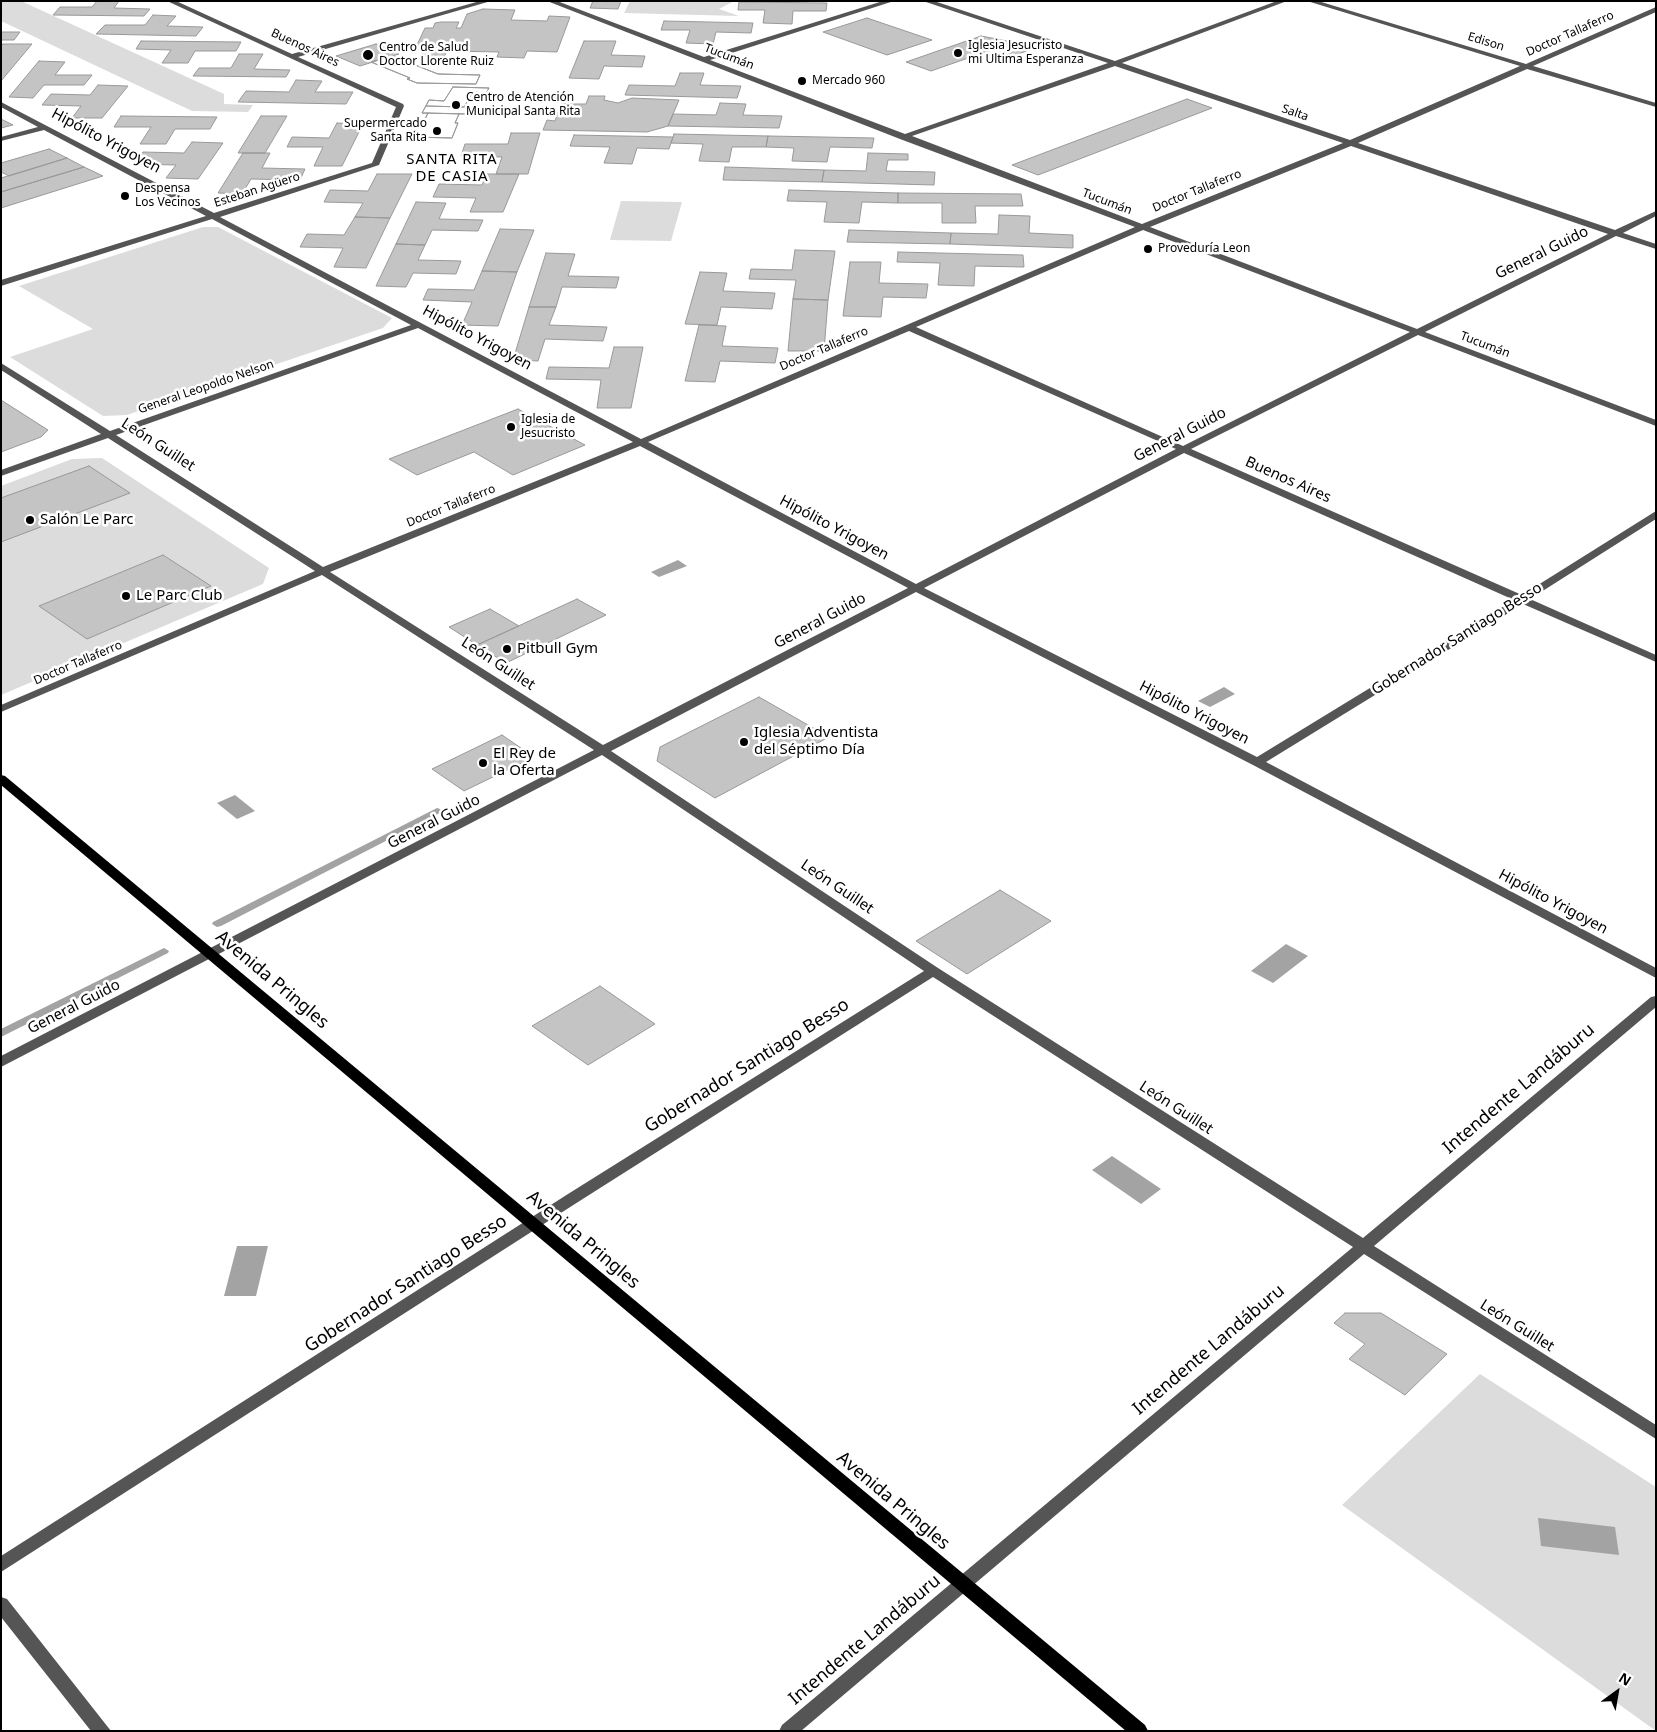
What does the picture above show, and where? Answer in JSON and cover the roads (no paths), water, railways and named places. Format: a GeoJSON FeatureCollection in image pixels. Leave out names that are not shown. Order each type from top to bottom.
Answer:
{"type":"FeatureCollection","features":[{"type":"Feature","properties":{"kind":"main road","name":"Avenida Pringles"},"geometry":{"type":"LineString","coordinates":[[1,779],[1139,1731]]}},
{"type":"Feature","properties":{"kind":"street","name":"Buenos Aires"},"geometry":{"type":"LineString","coordinates":[[170,1],[400,106],[387,135]]}},
{"type":"Feature","properties":{"kind":"street"},"geometry":{"type":"LineString","coordinates":[[292,56],[488,1]]}},
{"type":"Feature","properties":{"kind":"street","name":"Tucumán"},"geometry":{"type":"LineString","coordinates":[[550,1],[1656,423]]}},
{"type":"Feature","properties":{"kind":"street"},"geometry":{"type":"LineString","coordinates":[[702,60],[891,1]]}},
{"type":"Feature","properties":{"kind":"street","name":"Salta"},"geometry":{"type":"LineString","coordinates":[[926,1],[1115,63],[1656,247]]}},
{"type":"Feature","properties":{"kind":"street"},"geometry":{"type":"LineString","coordinates":[[903,136],[1115,63],[1284,1]]}},
{"type":"Feature","properties":{"kind":"street","name":"Edison"},"geometry":{"type":"LineString","coordinates":[[1310,1],[1656,105]]}},
{"type":"Feature","properties":{"kind":"street","name":"Doctor Tallaferro"},"geometry":{"type":"LineString","coordinates":[[1,709],[323,571],[640,442],[1141,228],[1347,143],[1656,9]]}},
{"type":"Feature","properties":{"kind":"street","name":"Hipólito Yrigoyen"},"geometry":{"type":"LineString","coordinates":[[1,104],[216,216],[916,588],[1257,762],[1656,974]]}},
{"type":"Feature","properties":{"kind":"street"},"geometry":{"type":"LineString","coordinates":[[1,140],[46,127]]}},
{"type":"Feature","properties":{"kind":"street","name":"Esteban Agüero"},"geometry":{"type":"LineString","coordinates":[[1,283],[375,165],[387,135]]}},
{"type":"Feature","properties":{"kind":"street","name":"General Guido"},"geometry":{"type":"LineString","coordinates":[[1,1062],[1182,450],[1656,213]]}},
{"type":"Feature","properties":{"kind":"street","name":"General Leopoldo Nelson"},"geometry":{"type":"LineString","coordinates":[[1,473],[419,325]]}},
{"type":"Feature","properties":{"kind":"street","name":"Buenos Aires"},"geometry":{"type":"LineString","coordinates":[[908,327],[1656,659]]}},
{"type":"Feature","properties":{"kind":"street","name":"León Guillet"},"geometry":{"type":"LineString","coordinates":[[1,366],[604,751],[933,971],[1656,1433]]}},
{"type":"Feature","properties":{"kind":"street","name":"Gobernador Santiago Besso"},"geometry":{"type":"LineString","coordinates":[[1257,762],[1522,600],[1656,514]]}},
{"type":"Feature","properties":{"kind":"street","name":"Gobernador Santiago Besso"},"geometry":{"type":"LineString","coordinates":[[1,1565],[933,971]]}},
{"type":"Feature","properties":{"kind":"street","name":"Intendente Landáburu"},"geometry":{"type":"LineString","coordinates":[[788,1731],[1656,1000]]}},
{"type":"Feature","properties":{"kind":"street"},"geometry":{"type":"LineString","coordinates":[[1,1604],[102,1731]]}},
{"type":"Feature","properties":{"kind":"waterway"},"geometry":{"type":"LineString","coordinates":[[217,924],[437,811]]}},
{"type":"Feature","properties":{"kind":"waterway"},"geometry":{"type":"LineString","coordinates":[[1,1034],[164,951]]}},
{"type":"Feature","properties":{"kind":"place","name":"Iglesia Jesucristo mi Ultima Esperanza"},"geometry":{"type":"Point","coordinates":[958,53]}},
{"type":"Feature","properties":{"kind":"place","name":"Centro de Salud Doctor Llorente Ruiz"},"geometry":{"type":"Point","coordinates":[368,55]}},
{"type":"Feature","properties":{"kind":"place","name":"Mercado 960"},"geometry":{"type":"Point","coordinates":[802,81]}},
{"type":"Feature","properties":{"kind":"place","name":"Centro de Atención Municipal Santa Rita"},"geometry":{"type":"Point","coordinates":[456,105]}},
{"type":"Feature","properties":{"kind":"place","name":"Supermercado Santa Rita"},"geometry":{"type":"Point","coordinates":[437,131]}},
{"type":"Feature","properties":{"kind":"place","name":"Despensa Los Vecinos"},"geometry":{"type":"Point","coordinates":[125,196]}},
{"type":"Feature","properties":{"kind":"place","name":"Proveduría Leon"},"geometry":{"type":"Point","coordinates":[1148,249]}},
{"type":"Feature","properties":{"kind":"place","name":"Iglesia de Jesucristo"},"geometry":{"type":"Point","coordinates":[511,427]}},
{"type":"Feature","properties":{"kind":"place","name":"Salón Le Parc"},"geometry":{"type":"Point","coordinates":[30,520]}},
{"type":"Feature","properties":{"kind":"place","name":"Le Parc Club"},"geometry":{"type":"Point","coordinates":[126,596]}},
{"type":"Feature","properties":{"kind":"place","name":"Pitbull Gym"},"geometry":{"type":"Point","coordinates":[507,649]}},
{"type":"Feature","properties":{"kind":"place","name":"Iglesia Adventista del Séptimo Día"},"geometry":{"type":"Point","coordinates":[744,742]}},
{"type":"Feature","properties":{"kind":"place","name":"El Rey de la Oferta"},"geometry":{"type":"Point","coordinates":[483,763]}},
{"type":"Feature","properties":{"kind":"district","name":"SANTA RITA DE CASIA"},"geometry":{"type":"Point","coordinates":[452,168]}}]}
